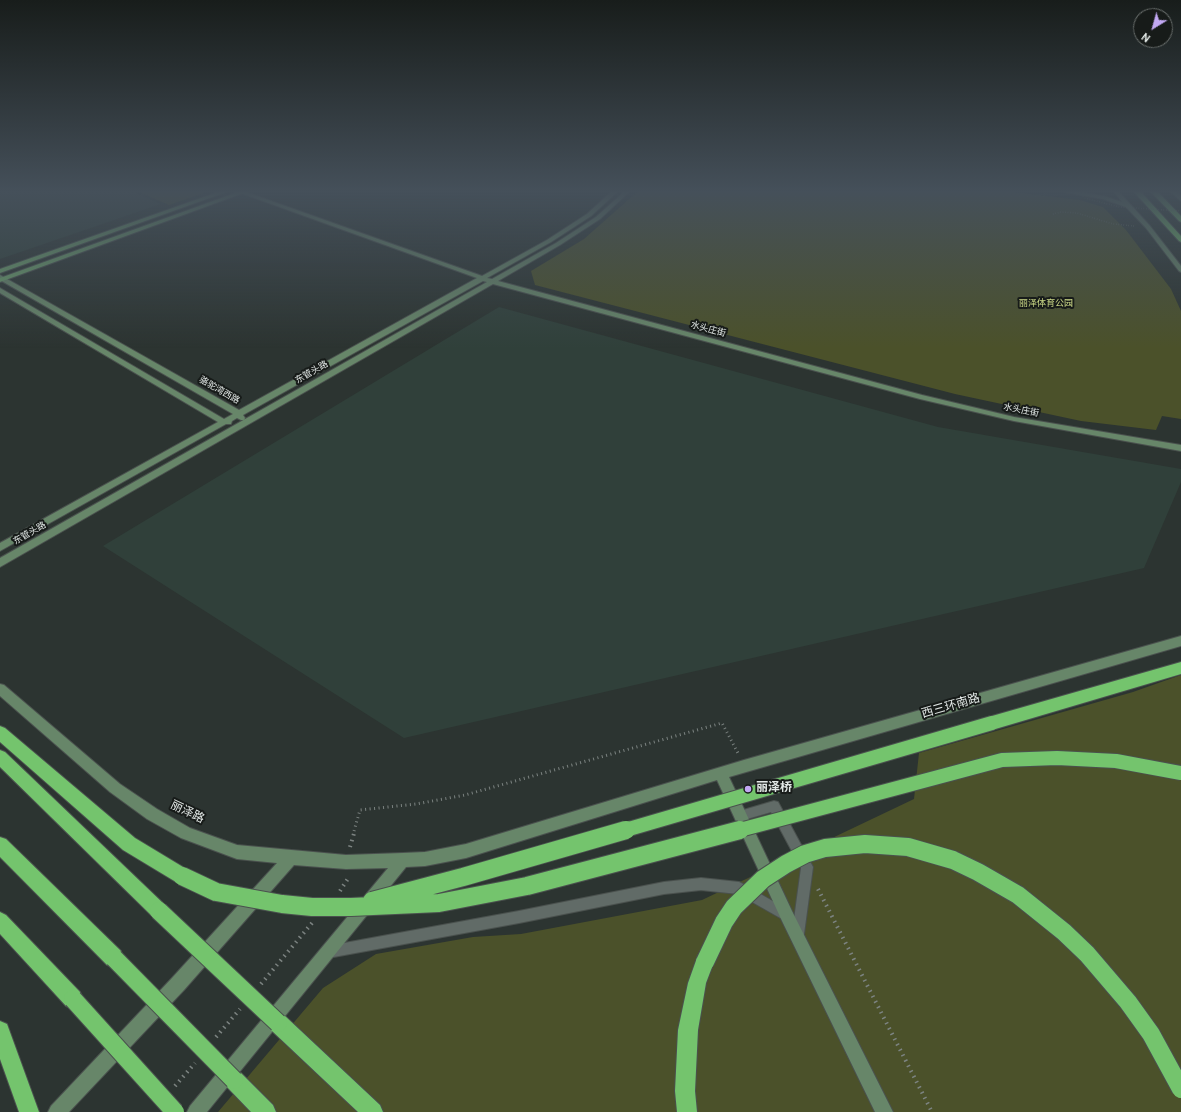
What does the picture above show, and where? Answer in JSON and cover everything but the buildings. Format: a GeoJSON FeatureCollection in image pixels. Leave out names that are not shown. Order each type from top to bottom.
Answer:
{"type":"FeatureCollection","features":[{"type":"Feature","properties":{"kind":"highway"},"geometry":{"type":"LineString","coordinates":[[351,907],[464,877],[1181,668]]}},
{"type":"Feature","properties":{"kind":"highway"},"geometry":{"type":"LineString","coordinates":[[0,733],[129,844],[182,876],[216,892],[282,904],[312,907],[351,907],[439,903],[527,886],[1002,760],[1057,758],[1116,761],[1181,773]]}},
{"type":"Feature","properties":{"kind":"highway"},"geometry":{"type":"LineString","coordinates":[[0,757],[159,911],[374,1112]]}},
{"type":"Feature","properties":{"kind":"highway"},"geometry":{"type":"LineString","coordinates":[[687,1112],[685,1091],[688,1030],[697,983],[724,922],[734,907],[758,884],[786,864],[805,854],[825,848],[872,844],[908,847],[953,860],[978,872],[1018,895],[1064,932],[1087,954],[1128,1002],[1151,1034],[1181,1089]]}},
{"type":"Feature","properties":{"kind":"highway"},"geometry":{"type":"LineString","coordinates":[[0,845],[266,1112]]}},
{"type":"Feature","properties":{"kind":"highway"},"geometry":{"type":"LineString","coordinates":[[0,921],[175,1112]]}},
{"type":"Feature","properties":{"kind":"highway"},"geometry":{"type":"LineString","coordinates":[[0,1031],[29,1112]]}},
{"type":"Feature","properties":{"kind":"main road"},"geometry":{"type":"LineString","coordinates":[[0,271],[77,244]]}},
{"type":"Feature","properties":{"kind":"main road"},"geometry":{"type":"LineString","coordinates":[[1,278],[98,244]]}},
{"type":"Feature","properties":{"kind":"street","name":"水头庄街"},"geometry":{"type":"LineString","coordinates":[[386,244],[493,282],[928,399],[1014,419],[1181,448]]}},
{"type":"Feature","properties":{"kind":"street","name":"东管头路"},"geometry":{"type":"LineString","coordinates":[[0,547],[543,244]]}},
{"type":"Feature","properties":{"kind":"street","name":"东管头路"},"geometry":{"type":"LineString","coordinates":[[0,563],[493,282],[557,244]]}},
{"type":"Feature","properties":{"kind":"street"},"geometry":{"type":"LineString","coordinates":[[1161,244],[1181,270]]}},
{"type":"Feature","properties":{"kind":"street","name":"骆驼湾西路"},"geometry":{"type":"LineString","coordinates":[[1,278],[239,414],[244,424]]}},
{"type":"Feature","properties":{"kind":"street"},"geometry":{"type":"LineString","coordinates":[[0,290],[224,422],[244,424]]}},
{"type":"Feature","properties":{"kind":"street","name":"西三环南路"},"geometry":{"type":"LineString","coordinates":[[403,860],[425,859],[466,851],[721,774],[1181,641]]}},
{"type":"Feature","properties":{"kind":"street","name":"丽泽路"},"geometry":{"type":"LineString","coordinates":[[0,689],[115,788],[152,814],[186,833],[237,852],[346,862],[403,860]]}},
{"type":"Feature","properties":{"kind":"street"},"geometry":{"type":"LineString","coordinates":[[721,774],[787,916],[884,1112]]}},
{"type":"Feature","properties":{"kind":"street"},"geometry":{"type":"LineString","coordinates":[[57,1112],[178,984],[291,858]]}},
{"type":"Feature","properties":{"kind":"street"},"geometry":{"type":"LineString","coordinates":[[196,1112],[403,860]]}},
{"type":"Feature","properties":{"kind":"lane"},"geometry":{"type":"LineString","coordinates":[[740,816],[774,806],[807,867],[797,935]]}},
{"type":"Feature","properties":{"kind":"lane"},"geometry":{"type":"LineString","coordinates":[[327,952],[518,917],[664,888],[701,884],[739,888],[787,916]]}},
{"type":"Feature","properties":{"kind":"path"},"geometry":{"type":"LineString","coordinates":[[807,867],[932,1112]]}},
{"type":"Feature","properties":{"kind":"shaded area"},"geometry":{"type":"Polygon","coordinates":[[[0,244],[44,244],[0,259],[0,244]]]}},
{"type":"Feature","properties":{"kind":"shaded area"},"geometry":{"type":"Polygon","coordinates":[[[499,307],[938,427],[1181,469],[1181,482],[1144,568],[404,738],[103,546],[499,307]]]}},
{"type":"Feature","properties":{"kind":"green space","name":"丽泽体育公园"},"geometry":{"type":"Polygon","coordinates":[[[576,244],[1137,244],[1171,289],[1181,311],[1181,419],[1162,416],[1156,430],[1081,421],[955,394],[535,285],[531,271],[576,244]]]}},
{"type":"Feature","properties":{"kind":"green space"},"geometry":{"type":"Polygon","coordinates":[[[1181,675],[1181,1112],[218,1112],[323,988],[376,954],[473,937],[521,934],[702,900],[914,799],[919,753],[1133,692],[1181,675]]]}},
{"type":"Feature","properties":{"kind":"place","name":"丽泽桥"},"geometry":{"type":"Point","coordinates":[748,789]}}]}
